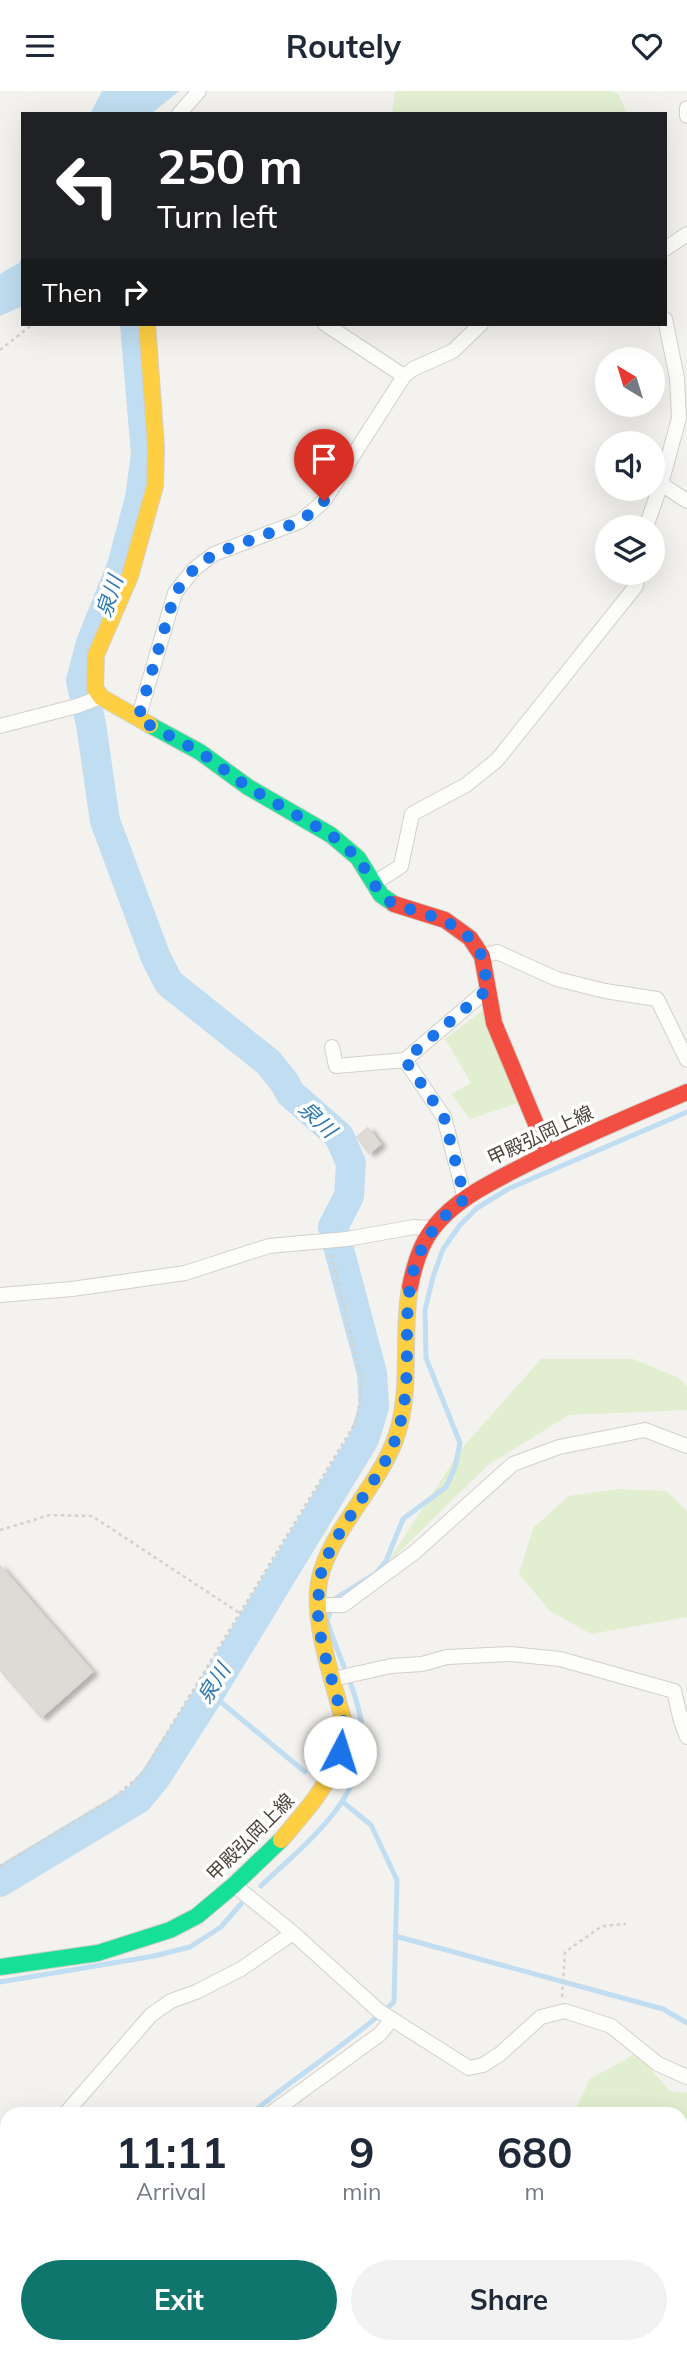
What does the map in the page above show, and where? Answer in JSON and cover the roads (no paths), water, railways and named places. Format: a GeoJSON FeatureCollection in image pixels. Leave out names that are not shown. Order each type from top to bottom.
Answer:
{"type":"FeatureCollection","features":[{"type":"Feature","properties":{"kind":"main road"},"geometry":{"type":"LineString","coordinates":[[147,326],[156,447],[155,486],[130,576],[96,655],[97,699],[200,752],[248,787],[331,835],[358,858],[381,895],[393,904],[445,920],[470,938],[482,956],[494,1023],[548,1153]]}},
{"type":"Feature","properties":{"kind":"main road","name":"甲殿弘岡上線"},"geometry":{"type":"LineString","coordinates":[[0,1967],[98,1953],[170,1930],[197,1916],[281,1840],[315,1800],[333,1771],[346,1733],[344,1676],[321,1635],[318,1605],[321,1571],[337,1539],[375,1481],[395,1439],[404,1400],[407,1304],[415,1263],[433,1228],[485,1185],[548,1153],[687,1092]]}},
{"type":"Feature","properties":{"kind":"street"},"geometry":{"type":"LineString","coordinates":[[181,112],[199,91]]}},
{"type":"Feature","properties":{"kind":"street"},"geometry":{"type":"LineString","coordinates":[[687,108],[687,116]]}},
{"type":"Feature","properties":{"kind":"street"},"geometry":{"type":"LineString","coordinates":[[667,248],[687,235]]}},
{"type":"Feature","properties":{"kind":"street"},"geometry":{"type":"LineString","coordinates":[[327,326],[404,376]]}},
{"type":"Feature","properties":{"kind":"street"},"geometry":{"type":"LineString","coordinates":[[138,719],[175,593],[194,569],[214,554],[301,521],[324,501],[404,376],[412,369],[453,351],[479,326]]}},
{"type":"Feature","properties":{"kind":"street"},"geometry":{"type":"LineString","coordinates":[[665,469],[679,418],[677,378],[666,326]]}},
{"type":"Feature","properties":{"kind":"street"},"geometry":{"type":"LineString","coordinates":[[665,487],[687,501]]}},
{"type":"Feature","properties":{"kind":"street"},"geometry":{"type":"LineString","coordinates":[[373,884],[401,866],[412,814],[466,785],[497,760],[636,585]]}},
{"type":"Feature","properties":{"kind":"street"},"geometry":{"type":"LineString","coordinates":[[0,726],[97,699]]}},
{"type":"Feature","properties":{"kind":"street"},"geometry":{"type":"LineString","coordinates":[[482,956],[497,952],[557,979],[605,991],[657,999],[687,1060]]}},
{"type":"Feature","properties":{"kind":"street"},"geometry":{"type":"LineString","coordinates":[[332,1047],[337,1066],[405,1060],[488,989]]}},
{"type":"Feature","properties":{"kind":"street"},"geometry":{"type":"LineString","coordinates":[[405,1060],[444,1117],[465,1199]]}},
{"type":"Feature","properties":{"kind":"street"},"geometry":{"type":"LineString","coordinates":[[0,1295],[72,1289],[185,1273],[269,1246],[327,1241],[414,1227],[433,1228]]}},
{"type":"Feature","properties":{"kind":"street"},"geometry":{"type":"LineString","coordinates":[[318,1605],[344,1605],[415,1552],[513,1464],[559,1447],[645,1430],[687,1446]]}},
{"type":"Feature","properties":{"kind":"street"},"geometry":{"type":"LineString","coordinates":[[344,1676],[422,1664],[447,1657],[510,1654],[561,1659],[674,1691],[687,1737]]}},
{"type":"Feature","properties":{"kind":"street"},"geometry":{"type":"LineString","coordinates":[[234,1885],[387,2015],[470,2067],[483,2065],[500,2054],[541,2017],[565,2011],[611,2026],[658,2064],[687,2077]]}},
{"type":"Feature","properties":{"kind":"street"},"geometry":{"type":"LineString","coordinates":[[71,2107],[151,2015],[171,2001],[196,1992],[241,1969],[293,1933]]}},
{"type":"Feature","properties":{"kind":"street"},"geometry":{"type":"LineString","coordinates":[[280,2107],[380,2033],[387,2015]]}},
{"type":"Feature","properties":{"kind":"water"},"geometry":{"type":"Polygon","coordinates":[[[102,91],[179,91],[153,112],[91,112],[102,91]]]}},
{"type":"Feature","properties":{"kind":"water"},"geometry":{"type":"Polygon","coordinates":[[[21,259],[21,307],[0,316],[0,274],[21,259]]]}},
{"type":"Feature","properties":{"kind":"waterway","name":"泉川"},"geometry":{"type":"LineString","coordinates":[[0,1882],[138,1799],[156,1777],[364,1439],[374,1407],[372,1373],[333,1227],[349,1196],[351,1163],[339,1136],[290,1093],[268,1062],[169,983],[156,958],[105,821],[91,724],[81,681],[91,643],[122,566],[140,498],[146,454],[135,326]]}},
{"type":"Feature","properties":{"kind":"waterway"},"geometry":{"type":"LineString","coordinates":[[261,1886],[331,1817],[355,1776],[361,1753],[360,1714],[327,1620],[336,1598],[376,1573],[386,1561],[403,1519],[446,1487],[455,1467],[460,1443],[426,1358],[425,1310],[443,1249],[460,1225],[477,1208],[508,1189],[687,1112]]}},
{"type":"Feature","properties":{"kind":"waterway"},"geometry":{"type":"LineString","coordinates":[[211,1691],[305,1772]]}},
{"type":"Feature","properties":{"kind":"waterway"},"geometry":{"type":"LineString","coordinates":[[260,2107],[394,2002],[397,1880],[371,1825],[343,1802]]}},
{"type":"Feature","properties":{"kind":"waterway"},"geometry":{"type":"LineString","coordinates":[[0,1982],[154,1956],[190,1947],[221,1927],[241,1904]]}},
{"type":"Feature","properties":{"kind":"waterway"},"geometry":{"type":"LineString","coordinates":[[395,1936],[663,2009],[687,2023]]}}]}
